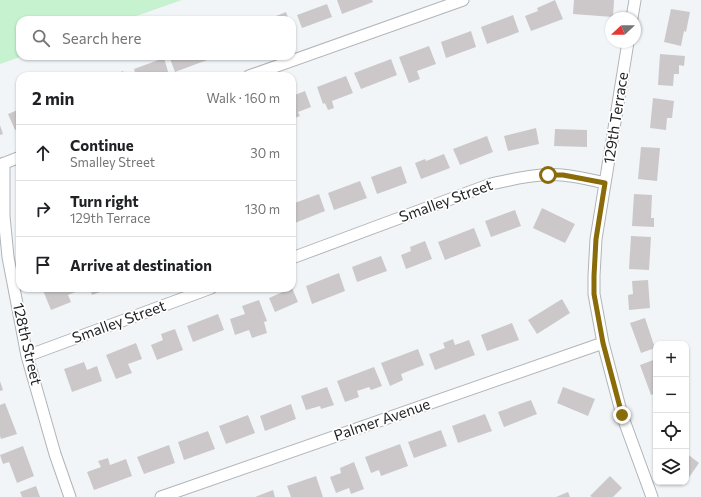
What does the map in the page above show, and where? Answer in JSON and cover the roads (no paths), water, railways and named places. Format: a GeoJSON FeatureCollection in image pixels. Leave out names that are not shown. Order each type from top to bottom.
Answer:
{"type":"FeatureCollection","features":[{"type":"Feature","properties":{"kind":"street"},"geometry":{"type":"LineString","coordinates":[[296,59],[463,0]]}},
{"type":"Feature","properties":{"kind":"street"},"geometry":{"type":"LineString","coordinates":[[633,12],[635,0]]}},
{"type":"Feature","properties":{"kind":"street","name":"129th Terrace"},"geometry":{"type":"LineString","coordinates":[[627,48],[596,239],[594,294],[603,343],[622,415],[652,497]]}},
{"type":"Feature","properties":{"kind":"street"},"geometry":{"type":"LineString","coordinates":[[260,72],[294,60]]}},
{"type":"Feature","properties":{"kind":"street"},"geometry":{"type":"LineString","coordinates":[[2,164],[16,159]]}},
{"type":"Feature","properties":{"kind":"street","name":"128th Street"},"geometry":{"type":"LineString","coordinates":[[2,164],[4,216],[8,257],[27,356],[55,454],[70,497]]}},
{"type":"Feature","properties":{"kind":"street","name":"Smalley Street"},"geometry":{"type":"LineString","coordinates":[[296,257],[498,182],[519,177],[563,175],[605,183]]}},
{"type":"Feature","properties":{"kind":"street","name":"Smalley Street"},"geometry":{"type":"LineString","coordinates":[[27,356],[200,292]]}},
{"type":"Feature","properties":{"kind":"street","name":"Palmer Avenue"},"geometry":{"type":"LineString","coordinates":[[161,497],[603,343]]}}]}
